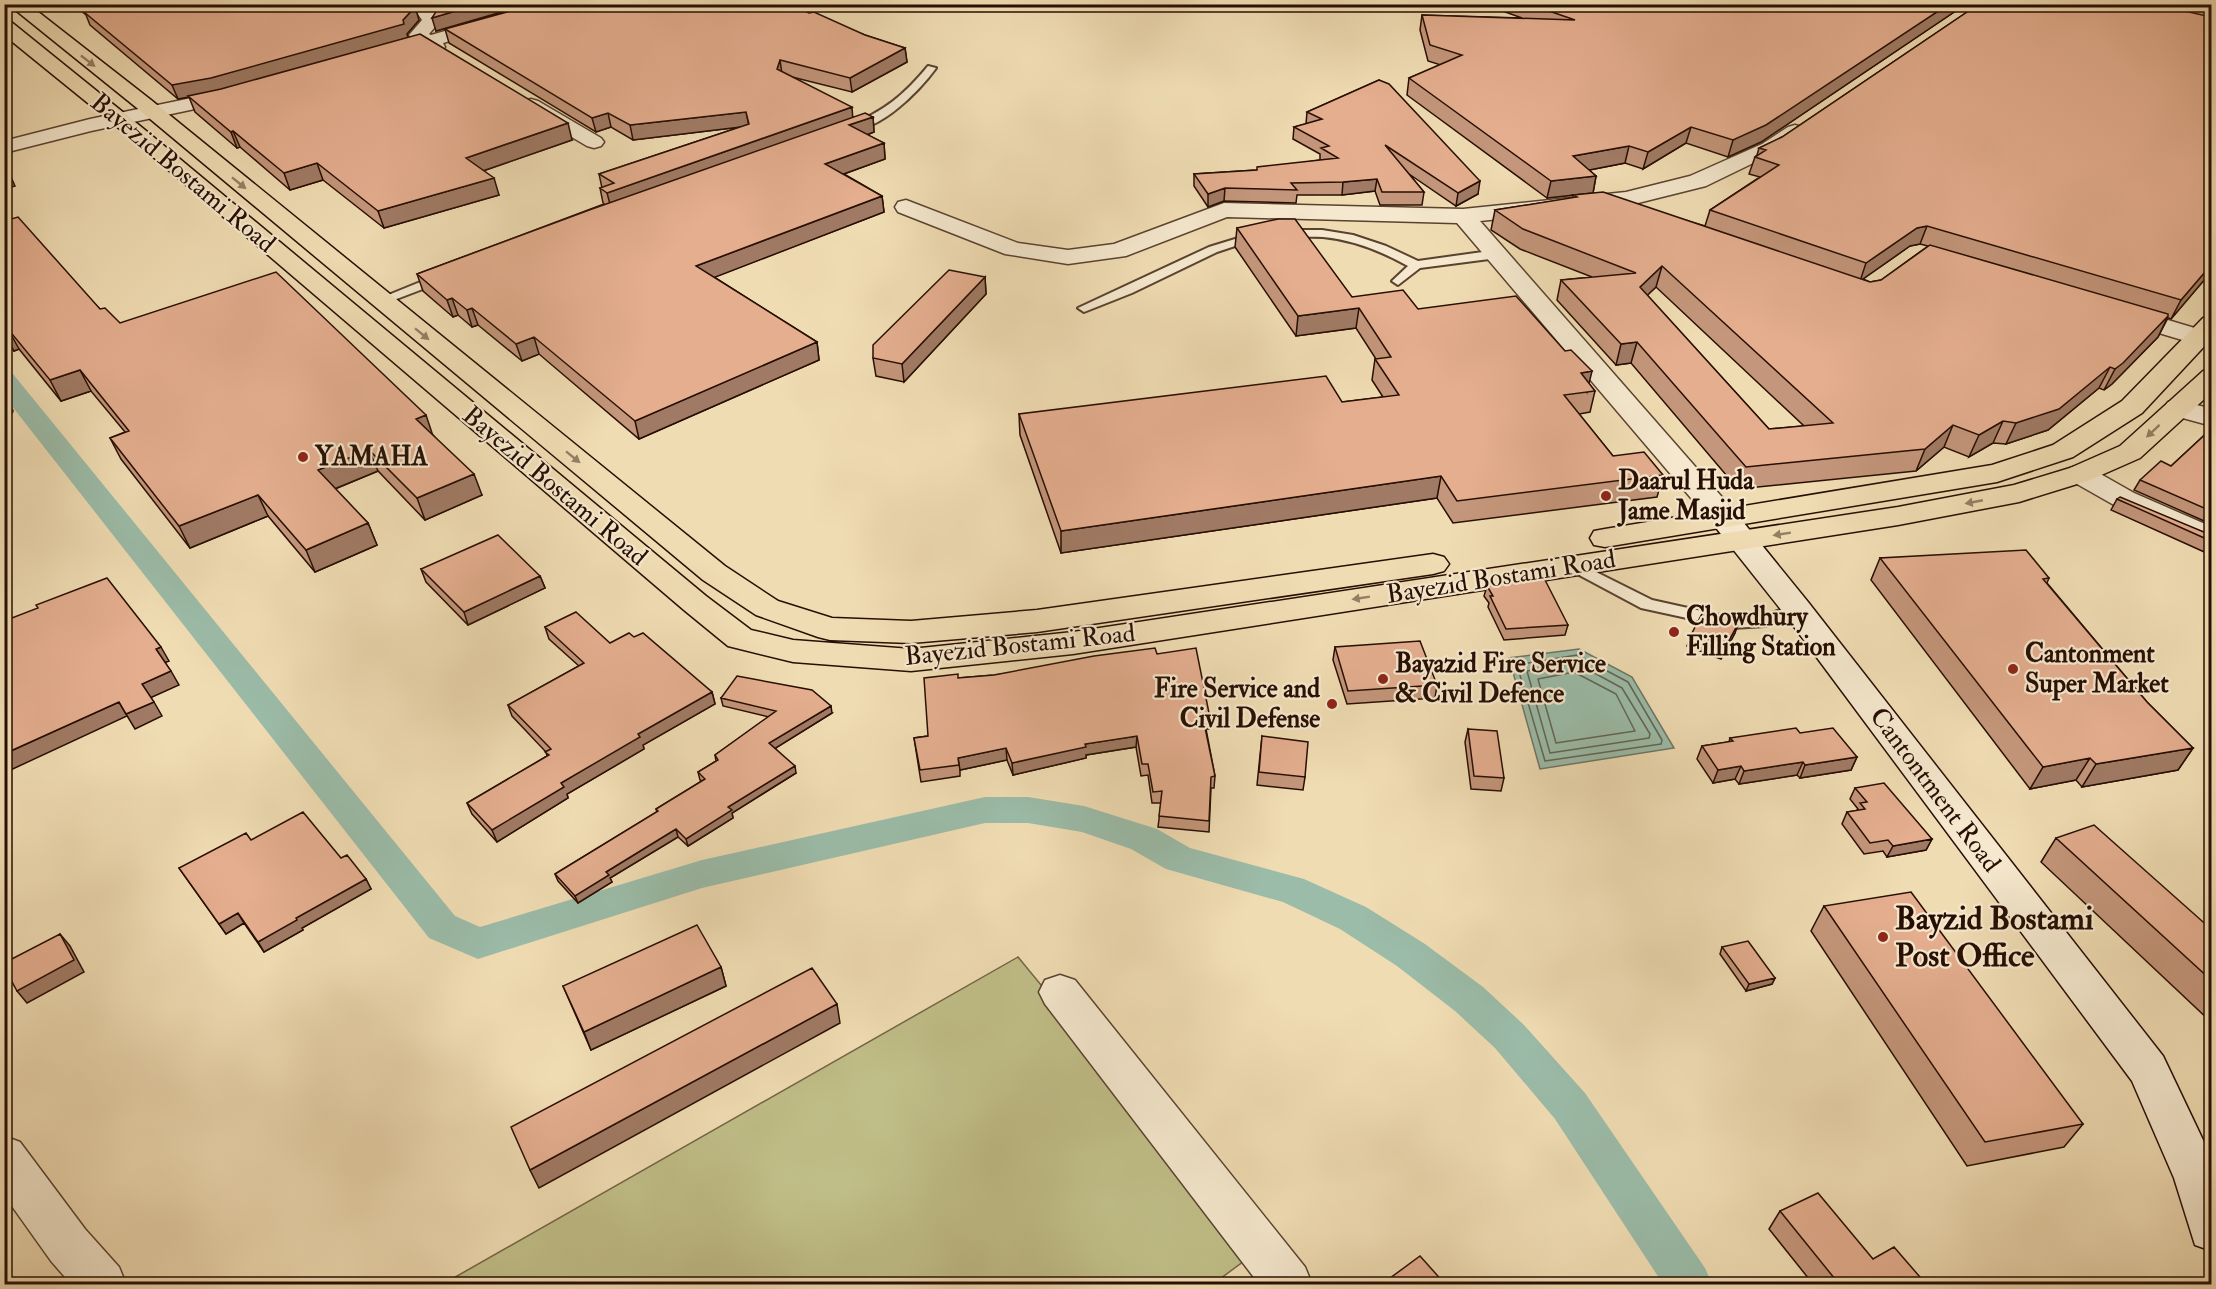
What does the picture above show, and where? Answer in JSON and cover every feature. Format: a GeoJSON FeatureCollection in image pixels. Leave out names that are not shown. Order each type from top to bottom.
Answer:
{"type":"FeatureCollection","features":[{"type":"Feature","properties":{"kind":"main road","name":"Bayezid Bostami Road"},"geometry":{"type":"LineString","coordinates":[[16,4],[155,114],[714,573],[767,608],[830,629],[911,632],[1036,621],[1524,552],[1734,529],[1898,516],[2019,493],[2080,474],[2130,452],[2211,377]]}},
{"type":"Feature","properties":{"kind":"main road","name":"Bayezid Bostami Road"},"geometry":{"type":"LineString","coordinates":[[4,25],[121,120],[695,603],[740,638],[793,651],[911,660],[1072,643],[1574,566],[1997,473],[2063,451],[2132,407],[2205,330]]}},
{"type":"Feature","properties":{"kind":"street"},"geometry":{"type":"LineString","coordinates":[[370,58],[560,4]]}},
{"type":"Feature","properties":{"kind":"street"},"geometry":{"type":"LineString","coordinates":[[424,5],[432,20],[418,35],[455,59]]}},
{"type":"Feature","properties":{"kind":"street"},"geometry":{"type":"LineString","coordinates":[[4,147],[49,134],[155,114],[250,92]]}},
{"type":"Feature","properties":{"kind":"street"},"geometry":{"type":"LineString","coordinates":[[512,93],[594,142]]}},
{"type":"Feature","properties":{"kind":"street"},"geometry":{"type":"LineString","coordinates":[[906,207],[1012,249],[1068,257],[1118,252],[1224,210],[1463,216],[1626,199],[1698,181],[1769,148],[1808,122]]}},
{"type":"Feature","properties":{"kind":"street"},"geometry":{"type":"LineString","coordinates":[[1602,202],[1648,218]]}},
{"type":"Feature","properties":{"kind":"street","name":"Cantontment Road"},"geometry":{"type":"LineString","coordinates":[[1463,216],[1734,529],[2148,1069],[2197,1178],[2211,1229]]}},
{"type":"Feature","properties":{"kind":"street"},"geometry":{"type":"LineString","coordinates":[[2098,307],[2205,330]]}},
{"type":"Feature","properties":{"kind":"street"},"geometry":{"type":"LineString","coordinates":[[2178,408],[2211,418]]}},
{"type":"Feature","properties":{"kind":"street"},"geometry":{"type":"LineString","coordinates":[[2080,474],[2124,499],[2211,539]]}},
{"type":"Feature","properties":{"kind":"street"},"geometry":{"type":"LineString","coordinates":[[1060,992],[1288,1284]]}},
{"type":"Feature","properties":{"kind":"street"},"geometry":{"type":"LineString","coordinates":[[4,1157],[68,1245],[102,1284]]}},
{"type":"Feature","properties":{"kind":"lane"},"geometry":{"type":"LineString","coordinates":[[842,131],[882,117],[908,96],[931,68]]}},
{"type":"Feature","properties":{"kind":"lane"},"geometry":{"type":"LineString","coordinates":[[1084,308],[1113,298],[1194,256],[1233,240],[1267,233],[1335,234],[1369,242],[1416,265],[1497,254]]}},
{"type":"Feature","properties":{"kind":"lane"},"geometry":{"type":"LineString","coordinates":[[1398,281],[1416,265]]}},
{"type":"Feature","properties":{"kind":"lane"},"geometry":{"type":"LineString","coordinates":[[382,300],[447,275]]}},
{"type":"Feature","properties":{"kind":"lane"},"geometry":{"type":"LineString","coordinates":[[1574,566],[1647,604],[1724,622],[1766,621],[1797,609]]}},
{"type":"Feature","properties":{"kind":"shaded area"},"geometry":{"type":"Polygon","coordinates":[[[1018,957],[1259,1250],[1213,1284],[443,1284],[1018,957]]]}},
{"type":"Feature","properties":{"kind":"water"},"geometry":{"type":"Polygon","coordinates":[[[1579,649],[1632,677],[1674,748],[1540,769],[1509,658],[1579,649]]]}},
{"type":"Feature","properties":{"kind":"building"},"geometry":{"type":"Polygon","coordinates":[[[83,4],[414,4],[415,7],[403,20],[404,24],[211,78],[172,85],[84,12],[90,10],[83,4]]]}},
{"type":"Feature","properties":{"kind":"building"},"geometry":{"type":"Polygon","coordinates":[[[438,4],[479,4],[432,18],[439,7],[438,4]]]}},
{"type":"Feature","properties":{"kind":"building"},"geometry":{"type":"Polygon","coordinates":[[[536,4],[790,4],[865,35],[905,48],[850,78],[780,60],[777,69],[852,107],[607,193],[600,188],[614,183],[599,174],[749,124],[746,112],[630,125],[608,113],[592,118],[445,29],[536,4]]]}},
{"type":"Feature","properties":{"kind":"building"},"geometry":{"type":"Polygon","coordinates":[[[1529,4],[1949,4],[1766,125],[1733,140],[1691,127],[1648,152],[1629,146],[1573,156],[1596,176],[1551,181],[1409,78],[1462,55],[1430,45],[1422,15],[1575,20],[1529,4]]]}},
{"type":"Feature","properties":{"kind":"building"},"geometry":{"type":"Polygon","coordinates":[[[1979,4],[2154,4],[2211,17],[2211,265],[2181,300],[1927,226],[1917,228],[1866,263],[1710,210],[1779,165],[1755,157],[1766,150],[1759,148],[1782,137],[1979,4]]]}},
{"type":"Feature","properties":{"kind":"building"},"geometry":{"type":"Polygon","coordinates":[[[420,34],[568,123],[466,158],[494,178],[378,211],[317,163],[284,173],[188,96],[221,89],[420,34]]]}},
{"type":"Feature","properties":{"kind":"building"},"geometry":{"type":"Polygon","coordinates":[[[1379,80],[1389,84],[1480,181],[1458,193],[1385,145],[1424,192],[1382,192],[1377,179],[1291,183],[1297,190],[1225,188],[1208,194],[1194,174],[1257,170],[1257,167],[1338,158],[1321,148],[1329,146],[1294,127],[1322,119],[1307,112],[1379,80]]]}},
{"type":"Feature","properties":{"kind":"building"},"geometry":{"type":"Polygon","coordinates":[[[865,113],[873,117],[849,125],[884,143],[825,164],[882,196],[696,266],[817,342],[635,421],[534,337],[516,344],[472,308],[467,310],[452,298],[447,300],[417,274],[592,209],[865,113]]]}},
{"type":"Feature","properties":{"kind":"building"},"geometry":{"type":"Polygon","coordinates":[[[4,170],[11,177],[4,179],[4,170]]]}},
{"type":"Feature","properties":{"kind":"building"},"geometry":{"type":"Polygon","coordinates":[[[1603,192],[1870,282],[1881,280],[1930,245],[2168,314],[2168,316],[2123,363],[2115,369],[2110,367],[2059,409],[2016,423],[2003,421],[1979,435],[1953,425],[1925,449],[1746,467],[1637,342],[1621,344],[1561,280],[1636,273],[1523,229],[1495,210],[1577,197],[1573,195],[1603,192]],[[1662,266],[1640,287],[1769,429],[1833,423],[1662,266]]]}},
{"type":"Feature","properties":{"kind":"building"},"geometry":{"type":"Polygon","coordinates":[[[18,217],[100,309],[105,308],[120,323],[276,272],[426,415],[416,419],[474,474],[417,498],[369,450],[318,470],[368,523],[306,550],[258,495],[179,526],[110,438],[129,431],[80,370],[50,380],[8,329],[4,330],[4,221],[18,217]]]}},
{"type":"Feature","properties":{"kind":"building"},"geometry":{"type":"Polygon","coordinates":[[[1278,219],[1295,219],[1352,297],[1403,290],[1418,309],[1516,296],[1565,351],[1571,350],[1592,371],[1581,373],[1595,391],[1564,395],[1613,456],[1644,452],[1663,475],[1457,501],[1441,476],[1061,531],[1019,414],[1326,376],[1342,402],[1399,395],[1375,359],[1391,357],[1359,308],[1298,316],[1237,228],[1278,219]]]}},
{"type":"Feature","properties":{"kind":"building"},"geometry":{"type":"Polygon","coordinates":[[[949,270],[985,277],[902,364],[873,358],[873,345],[949,270]]]}},
{"type":"Feature","properties":{"kind":"building"},"geometry":{"type":"Polygon","coordinates":[[[2211,429],[2211,511],[2140,480],[2161,461],[2171,466],[2211,429]]]}},
{"type":"Feature","properties":{"kind":"building"},"geometry":{"type":"Polygon","coordinates":[[[2120,497],[2211,535],[2211,541],[2117,499],[2120,497]]]}},
{"type":"Feature","properties":{"kind":"building"},"geometry":{"type":"Polygon","coordinates":[[[498,535],[540,576],[464,612],[421,569],[498,535]]]}},
{"type":"Feature","properties":{"kind":"building"},"geometry":{"type":"Polygon","coordinates":[[[2026,550],[2049,578],[2043,579],[2147,702],[2193,748],[2096,764],[2090,758],[2043,767],[1880,558],[2026,550]]]}},
{"type":"Feature","properties":{"kind":"building"},"geometry":{"type":"Polygon","coordinates":[[[1543,576],[1568,625],[1506,629],[1487,586],[1543,576]]]}},
{"type":"Feature","properties":{"kind":"building"},"geometry":{"type":"Polygon","coordinates":[[[107,578],[161,647],[156,649],[171,671],[142,684],[154,702],[126,714],[119,702],[4,754],[4,621],[38,608],[36,605],[107,578]]]}},
{"type":"Feature","properties":{"kind":"building"},"geometry":{"type":"Polygon","coordinates":[[[1704,610],[1740,620],[1726,646],[1692,633],[1704,610]]]}},
{"type":"Feature","properties":{"kind":"building"},"geometry":{"type":"Polygon","coordinates":[[[576,612],[610,643],[629,633],[634,637],[643,633],[712,692],[638,734],[640,737],[561,783],[564,787],[492,830],[467,803],[549,755],[545,752],[551,749],[508,705],[584,663],[545,627],[576,612]]]}},
{"type":"Feature","properties":{"kind":"building","name":"Bayazid Fire Service & Civil Defence"},"geometry":{"type":"Polygon","coordinates":[[[1420,641],[1437,685],[1348,691],[1335,647],[1420,641]]]}},
{"type":"Feature","properties":{"kind":"building"},"geometry":{"type":"Polygon","coordinates":[[[1155,648],[1157,654],[1196,648],[1210,718],[1203,718],[1215,776],[1211,777],[1209,821],[1159,816],[1162,791],[1153,792],[1148,764],[1142,764],[1137,736],[1085,744],[1086,747],[1012,763],[1006,748],[958,758],[959,765],[920,770],[914,738],[928,736],[924,678],[958,674],[958,678],[994,675],[1094,656],[1155,648]]]}},
{"type":"Feature","properties":{"kind":"building"},"geometry":{"type":"Polygon","coordinates":[[[737,676],[812,690],[831,706],[769,743],[795,766],[728,807],[732,810],[686,839],[676,829],[606,872],[609,875],[575,896],[555,874],[658,811],[656,809],[705,779],[698,772],[718,760],[715,755],[776,711],[721,698],[737,676]]]}},
{"type":"Feature","properties":{"kind":"building"},"geometry":{"type":"Polygon","coordinates":[[[1796,728],[1800,733],[1833,728],[1857,757],[1744,771],[1741,766],[1718,770],[1702,746],[1733,741],[1730,738],[1796,728]]]}},
{"type":"Feature","properties":{"kind":"building"},"geometry":{"type":"Polygon","coordinates":[[[1468,729],[1497,731],[1504,778],[1474,776],[1468,729]]]}},
{"type":"Feature","properties":{"kind":"building"},"geometry":{"type":"Polygon","coordinates":[[[1262,736],[1308,742],[1305,777],[1259,772],[1262,736]]]}},
{"type":"Feature","properties":{"kind":"building"},"geometry":{"type":"Polygon","coordinates":[[[1884,783],[1932,839],[1893,846],[1888,840],[1870,843],[1847,812],[1865,809],[1860,803],[1867,802],[1855,788],[1884,783]]]}},
{"type":"Feature","properties":{"kind":"building"},"geometry":{"type":"Polygon","coordinates":[[[303,812],[341,858],[347,855],[366,879],[258,942],[238,913],[219,924],[179,868],[246,833],[251,840],[303,812]]]}},
{"type":"Feature","properties":{"kind":"building"},"geometry":{"type":"Polygon","coordinates":[[[2094,825],[2211,929],[2211,980],[2056,838],[2094,825]]]}},
{"type":"Feature","properties":{"kind":"building"},"geometry":{"type":"Polygon","coordinates":[[[1911,892],[2083,1124],[1985,1142],[1824,906],[1911,892]]]}},
{"type":"Feature","properties":{"kind":"building"},"geometry":{"type":"Polygon","coordinates":[[[697,925],[721,967],[584,1032],[563,986],[697,925]]]}},
{"type":"Feature","properties":{"kind":"building"},"geometry":{"type":"Polygon","coordinates":[[[60,934],[74,960],[17,991],[4,963],[60,934]]]}},
{"type":"Feature","properties":{"kind":"building"},"geometry":{"type":"Polygon","coordinates":[[[1748,941],[1775,978],[1749,984],[1722,947],[1748,941]]]}},
{"type":"Feature","properties":{"kind":"building"},"geometry":{"type":"Polygon","coordinates":[[[812,968],[837,1004],[530,1170],[511,1127],[812,968]]]}},
{"type":"Feature","properties":{"kind":"building"},"geometry":{"type":"Polygon","coordinates":[[[1818,1193],[1873,1259],[1894,1247],[1926,1284],[1839,1284],[1780,1211],[1818,1193]]]}},
{"type":"Feature","properties":{"kind":"building"},"geometry":{"type":"Polygon","coordinates":[[[1420,1256],[1445,1284],[1382,1284],[1420,1256]]]}},
{"type":"Feature","properties":{"kind":"waterway"},"geometry":{"type":"LineString","coordinates":[[4,379],[442,927],[478,943],[702,874],[985,810],[1028,810],[1084,819],[1144,839],[1179,859],[1291,889],[1353,918],[1411,955],[1469,999],[1509,1036],[1570,1106],[1689,1284]]}},
{"type":"Feature","properties":{"kind":"place","name":"YAMAHA"},"geometry":{"type":"Point","coordinates":[303,457]}},
{"type":"Feature","properties":{"kind":"place","name":"Daarul Huda Jame Masjid"},"geometry":{"type":"Point","coordinates":[1606,496]}},
{"type":"Feature","properties":{"kind":"place","name":"Chowdhury Filling Station"},"geometry":{"type":"Point","coordinates":[1674,632]}},
{"type":"Feature","properties":{"kind":"place","name":"Cantonment Super Market"},"geometry":{"type":"Point","coordinates":[2013,669]}},
{"type":"Feature","properties":{"kind":"place","name":"Bayazid Fire Service & Civil Defence"},"geometry":{"type":"Point","coordinates":[1383,679]}},
{"type":"Feature","properties":{"kind":"place","name":"Fire Service and Civil Defense"},"geometry":{"type":"Point","coordinates":[1332,704]}},
{"type":"Feature","properties":{"kind":"place","name":"Bayzid Bostami Post Office"},"geometry":{"type":"Point","coordinates":[1883,937]}}]}
